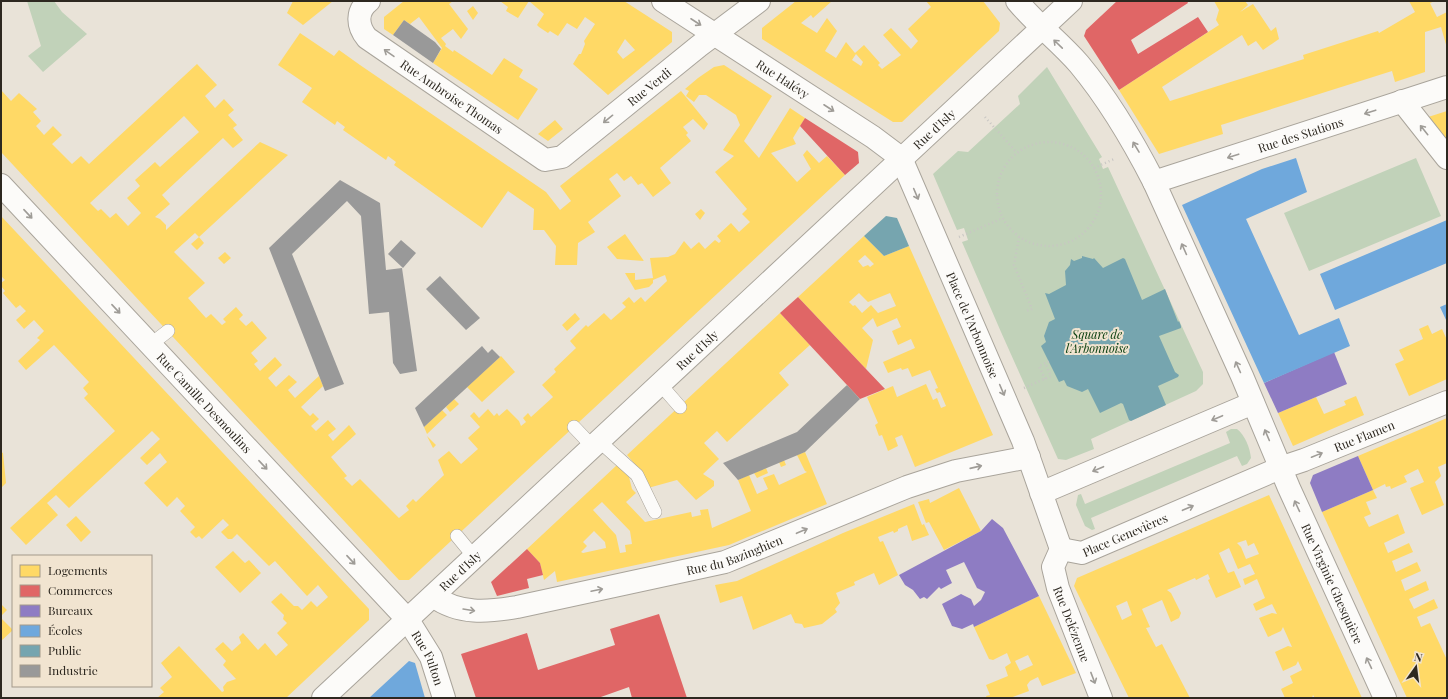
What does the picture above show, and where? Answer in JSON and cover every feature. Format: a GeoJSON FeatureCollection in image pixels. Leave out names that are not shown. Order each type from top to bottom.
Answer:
{"type":"FeatureCollection","features":[{"type":"Feature","properties":{"kind":"street","name":"Rue Ambroise Thomas"},"geometry":{"type":"LineString","coordinates":[[369,1],[363,6],[359,14],[362,32],[367,38],[536,155]]}},
{"type":"Feature","properties":{"kind":"street","name":"Rue Halévy"},"geometry":{"type":"LineString","coordinates":[[663,1],[874,137],[901,158]]}},
{"type":"Feature","properties":{"kind":"street","name":"Rue Verdi"},"geometry":{"type":"LineString","coordinates":[[536,155],[545,160],[562,157],[699,46],[758,1]]}},
{"type":"Feature","properties":{"kind":"street"},"geometry":{"type":"LineString","coordinates":[[1017,1],[1041,28],[1078,63],[1113,110],[1154,182],[1253,403],[1280,468]]}},
{"type":"Feature","properties":{"kind":"street","name":"Rue d'Isly"},"geometry":{"type":"LineString","coordinates":[[323,698],[1071,1]]}},
{"type":"Feature","properties":{"kind":"street","name":"Rue des Stations"},"geometry":{"type":"LineString","coordinates":[[1154,182],[1447,87]]}},
{"type":"Feature","properties":{"kind":"street"},"geometry":{"type":"LineString","coordinates":[[1402,101],[1447,158]]}},
{"type":"Feature","properties":{"kind":"street","name":"Place de l'Arbonnoise"},"geometry":{"type":"LineString","coordinates":[[901,158],[1029,457],[1041,493]]}},
{"type":"Feature","properties":{"kind":"street","name":"Rue Camille Desmoulins"},"geometry":{"type":"LineString","coordinates":[[1,186],[408,620]]}},
{"type":"Feature","properties":{"kind":"street","name":"Rue Flamen"},"geometry":{"type":"LineString","coordinates":[[1280,468],[1447,402]]}},
{"type":"Feature","properties":{"kind":"street"},"geometry":{"type":"LineString","coordinates":[[1061,549],[1041,493],[1253,403]]}},
{"type":"Feature","properties":{"kind":"street","name":"Rue du Bazinghien"},"geometry":{"type":"LineString","coordinates":[[433,596],[446,604],[463,610],[487,611],[517,607],[700,568],[740,557],[883,496],[938,476],[994,463],[1029,457]]}},
{"type":"Feature","properties":{"kind":"street","name":"Place Genevières"},"geometry":{"type":"LineString","coordinates":[[1061,549],[1082,553],[1280,468]]}},
{"type":"Feature","properties":{"kind":"street","name":"Rue Virginie Ghesquière"},"geometry":{"type":"LineString","coordinates":[[1280,468],[1385,698]]}},
{"type":"Feature","properties":{"kind":"street","name":"Rue Delézenne"},"geometry":{"type":"LineString","coordinates":[[1061,549],[1053,567],[1058,588],[1101,698]]}},
{"type":"Feature","properties":{"kind":"street","name":"Rue Fulton"},"geometry":{"type":"LineString","coordinates":[[408,620],[431,657],[436,668],[444,698]]}},
{"type":"Feature","properties":{"kind":"lane"},"geometry":{"type":"LineString","coordinates":[[150,345],[168,331]]}},
{"type":"Feature","properties":{"kind":"lane"},"geometry":{"type":"LineString","coordinates":[[660,384],[680,407]]}},
{"type":"Feature","properties":{"kind":"lane"},"geometry":{"type":"LineString","coordinates":[[574,427],[637,475],[654,512]]}},
{"type":"Feature","properties":{"kind":"lane"},"geometry":{"type":"LineString","coordinates":[[457,536],[474,558]]}},
{"type":"Feature","properties":{"kind":"path"},"geometry":{"type":"LineString","coordinates":[[985,117],[1017,153]]}},
{"type":"Feature","properties":{"kind":"path"},"geometry":{"type":"LineString","coordinates":[[1041,142],[1059,143],[1075,148],[1088,159],[1098,173],[1102,190],[1100,207],[1094,222],[1082,235],[1073,241],[1051,247],[1034,245],[1019,237],[1007,225],[1003,218],[999,210],[997,192],[1001,174],[1010,159],[1024,148],[1041,142]]}},
{"type":"Feature","properties":{"kind":"path"},"geometry":{"type":"LineString","coordinates":[[938,245],[1003,218]]}},
{"type":"Feature","properties":{"kind":"path"},"geometry":{"type":"LineString","coordinates":[[1019,237],[1014,265],[1032,309],[1026,311]]}},
{"type":"Feature","properties":{"kind":"path"},"geometry":{"type":"LineString","coordinates":[[1045,379],[1038,366],[1050,361]]}},
{"type":"Feature","properties":{"kind":"path"},"geometry":{"type":"LineString","coordinates":[[1045,363],[1051,376]]}},
{"type":"Feature","properties":{"kind":"green space"},"geometry":{"type":"Polygon","coordinates":[[[27,1],[54,1],[62,12],[87,34],[43,72],[28,56],[41,46],[27,1]]]}},
{"type":"Feature","properties":{"kind":"green space","name":"Square de l'Arbonnoise"},"geometry":{"type":"Polygon","coordinates":[[[1047,67],[1102,157],[1099,159],[1103,169],[1108,167],[1203,372],[1203,384],[1196,391],[1091,439],[1094,449],[1066,460],[1058,459],[962,242],[968,240],[964,228],[957,230],[933,174],[958,151],[968,152],[1020,104],[1018,96],[1047,67]]]}},
{"type":"Feature","properties":{"kind":"green space"},"geometry":{"type":"Polygon","coordinates":[[[1416,158],[1441,216],[1309,271],[1284,213],[1416,158]]]}},
{"type":"Feature","properties":{"kind":"green space"},"geometry":{"type":"Polygon","coordinates":[[[1231,429],[1237,429],[1247,442],[1251,458],[1247,464],[1242,466],[1237,456],[1091,518],[1095,529],[1092,530],[1085,526],[1076,505],[1078,495],[1081,494],[1085,504],[1230,443],[1226,432],[1231,429]]]}},
{"type":"Feature","properties":{"kind":"building: Logements"},"geometry":{"type":"Polygon","coordinates":[[[293,1],[333,1],[303,25],[287,13],[293,1]]]}},
{"type":"Feature","properties":{"kind":"building: Logements"},"geometry":{"type":"Polygon","coordinates":[[[404,1],[453,1],[449,4],[468,29],[461,39],[453,29],[441,38],[446,44],[445,46],[453,52],[454,50],[492,75],[504,58],[523,70],[519,77],[538,89],[518,120],[433,63],[442,48],[419,17],[410,24],[404,20],[393,35],[384,29],[384,17],[404,1]]]}},
{"type":"Feature","properties":{"kind":"building: Logements"},"geometry":{"type":"Polygon","coordinates":[[[500,1],[529,1],[518,18],[506,11],[508,7],[500,1]]]}},
{"type":"Feature","properties":{"kind":"building: Logements"},"geometry":{"type":"Polygon","coordinates":[[[529,1],[624,1],[672,32],[672,42],[608,95],[573,64],[579,54],[581,54],[585,44],[584,41],[595,24],[585,17],[577,29],[567,23],[558,36],[550,31],[548,33],[537,25],[544,14],[529,1]],[[625,39],[617,52],[623,59],[635,50],[625,39]]]}},
{"type":"Feature","properties":{"kind":"building: Logements"},"geometry":{"type":"Polygon","coordinates":[[[796,1],[832,1],[813,18],[811,15],[801,23],[817,33],[827,18],[837,31],[825,51],[836,58],[846,42],[855,53],[864,45],[880,63],[878,65],[882,69],[901,55],[883,35],[891,28],[911,49],[918,41],[908,29],[931,7],[926,1],[983,1],[1000,23],[999,31],[902,122],[893,122],[762,39],[762,28],[796,1]],[[856,54],[852,60],[861,66],[863,62],[856,54]]]}},
{"type":"Feature","properties":{"kind":"building: Logements"},"geometry":{"type":"Polygon","coordinates":[[[1214,1],[1245,1],[1248,5],[1240,12],[1253,4],[1271,31],[1276,27],[1279,39],[1263,50],[1256,41],[1248,46],[1242,35],[1162,87],[1170,101],[1304,59],[1303,55],[1378,31],[1379,33],[1415,12],[1409,1],[1435,1],[1430,3],[1437,17],[1447,12],[1447,48],[1441,27],[1425,32],[1425,72],[1395,82],[1392,71],[1221,125],[1223,134],[1159,154],[1119,90],[1219,25],[1216,20],[1219,10],[1214,1]]]}},
{"type":"Feature","properties":{"kind":"building: Logements"},"geometry":{"type":"Polygon","coordinates":[[[473,6],[478,13],[473,20],[467,11],[473,6]]]}},
{"type":"Feature","properties":{"kind":"building: Logements"},"geometry":{"type":"Polygon","coordinates":[[[300,33],[334,56],[339,50],[546,192],[560,210],[571,201],[560,186],[681,91],[708,124],[704,130],[693,119],[683,127],[688,133],[686,135],[691,141],[660,168],[671,183],[653,197],[642,183],[638,185],[631,176],[624,181],[617,173],[609,179],[621,196],[588,222],[595,232],[578,243],[577,265],[555,265],[556,246],[544,230],[533,230],[534,209],[508,191],[482,228],[394,165],[396,162],[388,156],[386,160],[343,130],[345,127],[337,121],[335,125],[302,102],[312,88],[278,65],[300,33]]]}},
{"type":"Feature","properties":{"kind":"building: Logements"},"geometry":{"type":"Polygon","coordinates":[[[197,64],[217,85],[205,96],[215,108],[224,99],[234,110],[228,115],[237,125],[233,128],[243,140],[233,148],[223,138],[162,195],[170,204],[155,217],[160,219],[166,225],[166,230],[260,142],[288,155],[199,237],[195,233],[174,252],[205,283],[188,298],[206,318],[211,314],[222,325],[226,322],[223,319],[236,307],[243,315],[239,319],[246,326],[252,321],[267,338],[251,353],[258,361],[254,364],[260,371],[275,357],[282,365],[268,378],[276,387],[289,375],[297,382],[288,390],[295,398],[319,376],[323,386],[301,407],[310,416],[313,413],[319,419],[311,426],[316,431],[328,420],[336,429],[328,435],[333,441],[349,425],[356,434],[331,457],[347,476],[344,478],[352,486],[360,479],[399,518],[409,510],[406,506],[413,499],[416,502],[444,475],[438,460],[449,451],[461,464],[478,449],[468,438],[480,427],[470,416],[474,412],[479,418],[488,409],[494,416],[497,413],[499,416],[507,409],[519,421],[521,426],[526,422],[523,418],[528,413],[531,417],[553,397],[542,385],[556,372],[554,369],[576,348],[570,341],[586,325],[588,327],[604,313],[611,320],[626,307],[622,303],[629,297],[634,303],[641,297],[645,302],[667,281],[665,275],[653,280],[653,283],[649,287],[635,290],[625,273],[635,273],[635,280],[653,278],[650,258],[668,257],[675,254],[684,241],[691,249],[699,242],[705,249],[715,240],[719,243],[721,241],[717,236],[731,223],[739,232],[750,222],[742,214],[747,209],[715,172],[734,156],[723,150],[740,125],[736,115],[706,95],[699,95],[694,102],[686,96],[689,91],[685,89],[698,78],[714,67],[724,65],[772,96],[744,141],[759,158],[790,108],[805,118],[793,138],[796,144],[771,153],[797,182],[811,169],[803,155],[807,150],[819,163],[827,156],[845,175],[409,580],[399,580],[1,152],[1,90],[11,101],[19,93],[37,109],[33,112],[41,121],[36,126],[44,135],[53,126],[62,135],[52,144],[72,164],[81,156],[89,164],[197,64]],[[184,116],[90,203],[98,211],[101,209],[110,218],[116,213],[128,226],[141,213],[127,198],[140,186],[135,180],[155,162],[160,167],[199,132],[184,116]]]}},
{"type":"Feature","properties":{"kind":"building: Logements"},"geometry":{"type":"Polygon","coordinates":[[[1447,111],[1447,144],[1425,118],[1447,111]]]}},
{"type":"Feature","properties":{"kind":"building: Logements"},"geometry":{"type":"Polygon","coordinates":[[[555,120],[563,129],[548,141],[538,134],[555,120]]]}},
{"type":"Feature","properties":{"kind":"building: Logements"},"geometry":{"type":"Polygon","coordinates":[[[701,209],[705,213],[700,220],[695,214],[701,209]]]}},
{"type":"Feature","properties":{"kind":"building: Logements"},"geometry":{"type":"Polygon","coordinates":[[[1,216],[369,609],[369,620],[286,698],[157,698],[164,692],[160,688],[172,677],[161,663],[179,646],[222,692],[224,691],[223,687],[227,682],[236,679],[223,665],[226,661],[215,649],[223,642],[232,651],[241,643],[239,637],[243,633],[258,650],[265,643],[276,656],[288,645],[277,633],[287,623],[283,619],[284,615],[271,602],[281,593],[294,606],[298,606],[302,610],[311,601],[317,607],[328,597],[318,585],[307,596],[275,561],[269,566],[237,534],[232,539],[228,539],[221,532],[229,525],[223,519],[202,539],[199,536],[196,538],[190,532],[195,527],[180,511],[185,506],[177,497],[167,507],[144,483],[167,462],[160,453],[147,465],[140,458],[160,439],[152,431],[69,508],[56,495],[47,503],[58,515],[26,545],[10,528],[115,431],[84,398],[88,394],[83,388],[89,382],[54,345],[26,370],[18,361],[40,340],[37,338],[44,331],[34,320],[24,329],[16,320],[26,311],[20,305],[16,308],[3,293],[5,291],[1,286],[1,283],[5,280],[1,276],[1,216]]]}},
{"type":"Feature","properties":{"kind":"building: Logements"},"geometry":{"type":"Polygon","coordinates":[[[625,234],[644,261],[617,259],[607,247],[625,234]]]}},
{"type":"Feature","properties":{"kind":"building: Logements"},"geometry":{"type":"Polygon","coordinates":[[[864,236],[884,256],[909,246],[993,435],[915,467],[902,435],[895,438],[898,446],[888,451],[882,435],[879,436],[875,425],[878,423],[867,397],[893,386],[897,397],[926,384],[933,400],[937,398],[941,408],[946,406],[940,392],[937,393],[935,389],[938,388],[930,370],[912,377],[908,368],[902,370],[901,368],[888,373],[883,362],[915,348],[911,339],[898,345],[892,331],[901,327],[897,318],[877,327],[873,318],[862,328],[873,340],[866,369],[798,297],[864,236]],[[865,255],[858,261],[863,267],[868,265],[870,267],[874,264],[865,255]],[[859,293],[849,302],[853,306],[855,305],[862,313],[871,305],[878,313],[896,306],[890,293],[868,302],[859,293]]]}},
{"type":"Feature","properties":{"kind":"building: Logements"},"geometry":{"type":"Polygon","coordinates":[[[199,237],[204,243],[197,250],[191,244],[199,237]]]}},
{"type":"Feature","properties":{"kind":"building: Logements"},"geometry":{"type":"Polygon","coordinates":[[[225,252],[231,258],[224,264],[218,258],[225,252]]]}},
{"type":"Feature","properties":{"kind":"building: Logements"},"geometry":{"type":"Polygon","coordinates":[[[575,313],[580,319],[567,331],[562,325],[575,313]]]}},
{"type":"Feature","properties":{"kind":"building: Logements"},"geometry":{"type":"Polygon","coordinates":[[[780,313],[810,345],[779,373],[789,385],[727,442],[717,431],[704,443],[719,459],[703,474],[714,481],[714,486],[696,500],[677,480],[648,488],[644,475],[627,455],[780,313]]]}},
{"type":"Feature","properties":{"kind":"building: Logements"},"geometry":{"type":"Polygon","coordinates":[[[1428,325],[1432,334],[1442,329],[1447,340],[1447,379],[1409,396],[1395,364],[1404,360],[1399,350],[1423,339],[1419,329],[1428,325]]]}},
{"type":"Feature","properties":{"kind":"building: Logements"},"geometry":{"type":"Polygon","coordinates":[[[501,356],[515,372],[482,402],[467,387],[501,356]]]}},
{"type":"Feature","properties":{"kind":"building: Logements"},"geometry":{"type":"Polygon","coordinates":[[[1356,396],[1364,415],[1293,446],[1278,413],[1316,397],[1324,414],[1346,405],[1344,401],[1356,396]]]}},
{"type":"Feature","properties":{"kind":"building: Logements"},"geometry":{"type":"Polygon","coordinates":[[[454,399],[459,404],[450,412],[446,407],[454,399]]]}},
{"type":"Feature","properties":{"kind":"building: Logements"},"geometry":{"type":"Polygon","coordinates":[[[442,410],[447,415],[427,434],[424,427],[442,410]]]}},
{"type":"Feature","properties":{"kind":"building: Logements"},"geometry":{"type":"Polygon","coordinates":[[[1447,418],[1447,463],[1438,467],[1441,476],[1435,482],[1444,505],[1422,515],[1410,488],[1424,482],[1418,469],[1404,476],[1407,482],[1391,489],[1390,486],[1386,487],[1385,484],[1373,490],[1358,456],[1447,418]]]}},
{"type":"Feature","properties":{"kind":"building: Logements"},"geometry":{"type":"Polygon","coordinates":[[[427,436],[436,445],[433,448],[427,436]]]}},
{"type":"Feature","properties":{"kind":"building: Logements"},"geometry":{"type":"Polygon","coordinates":[[[1,452],[3,453],[6,483],[1,488],[1,452]]]}},
{"type":"Feature","properties":{"kind":"building: Logements"},"geometry":{"type":"Polygon","coordinates":[[[805,452],[827,504],[729,545],[557,582],[555,571],[544,580],[540,563],[527,549],[617,465],[629,477],[632,489],[636,493],[626,502],[645,522],[691,512],[692,517],[701,515],[700,510],[708,509],[712,528],[751,511],[738,480],[749,475],[757,494],[768,489],[763,478],[774,474],[779,485],[807,472],[805,471],[797,455],[805,452]],[[602,502],[593,510],[616,535],[620,553],[626,552],[625,545],[632,544],[630,531],[602,502]],[[594,531],[583,542],[587,546],[581,552],[583,553],[606,548],[605,542],[594,531]]]}},
{"type":"Feature","properties":{"kind":"building: Logements"},"geometry":{"type":"Polygon","coordinates":[[[784,460],[786,465],[781,467],[779,462],[784,460]]]}},
{"type":"Feature","properties":{"kind":"building: Logements"},"geometry":{"type":"Polygon","coordinates":[[[766,468],[768,473],[757,478],[754,473],[766,468]]]}},
{"type":"Feature","properties":{"kind":"building: Logements"},"geometry":{"type":"Polygon","coordinates":[[[959,488],[981,531],[944,550],[929,522],[926,523],[918,502],[929,499],[930,503],[959,488]]]}},
{"type":"Feature","properties":{"kind":"building: Logements"},"geometry":{"type":"Polygon","coordinates":[[[1373,490],[1377,498],[1366,502],[1371,514],[1364,517],[1369,527],[1398,514],[1405,533],[1384,543],[1388,553],[1409,543],[1413,552],[1392,561],[1396,572],[1417,562],[1421,571],[1401,580],[1405,591],[1426,581],[1429,590],[1409,599],[1414,609],[1434,599],[1438,608],[1417,617],[1421,627],[1430,623],[1447,660],[1447,698],[1407,698],[1322,512],[1373,490]]]}},
{"type":"Feature","properties":{"kind":"building: Logements"},"geometry":{"type":"Polygon","coordinates":[[[1269,495],[1362,698],[1315,698],[1313,695],[1312,698],[1285,698],[1281,689],[1293,683],[1290,676],[1302,670],[1298,661],[1296,665],[1283,671],[1275,652],[1288,646],[1292,647],[1283,627],[1281,631],[1268,637],[1259,618],[1272,613],[1277,614],[1272,604],[1256,611],[1253,604],[1265,598],[1257,579],[1245,585],[1243,579],[1255,574],[1250,564],[1238,569],[1229,548],[1219,553],[1228,573],[1234,571],[1241,587],[1216,598],[1208,580],[1210,579],[1208,574],[1196,580],[1195,578],[1167,590],[1171,593],[1181,613],[1179,618],[1171,622],[1162,600],[1142,609],[1150,627],[1146,628],[1156,647],[1162,644],[1190,698],[1129,698],[1074,586],[1077,578],[1269,495]],[[1246,540],[1237,543],[1241,547],[1246,559],[1259,554],[1254,543],[1248,546],[1246,540]],[[1127,601],[1116,606],[1122,620],[1132,615],[1127,601]]]}},
{"type":"Feature","properties":{"kind":"building: Logements"},"geometry":{"type":"Polygon","coordinates":[[[914,504],[922,525],[924,524],[929,535],[912,541],[907,525],[898,529],[898,531],[894,533],[893,531],[878,537],[880,542],[883,541],[898,575],[879,585],[874,573],[854,582],[855,585],[836,593],[840,603],[835,609],[837,612],[822,624],[804,628],[802,624],[795,623],[791,614],[753,630],[742,596],[720,603],[715,585],[737,581],[843,533],[914,504]]]}},
{"type":"Feature","properties":{"kind":"building: Logements"},"geometry":{"type":"Polygon","coordinates":[[[76,516],[91,532],[81,542],[66,525],[76,516]]]}},
{"type":"Feature","properties":{"kind":"building: Logements"},"geometry":{"type":"Polygon","coordinates":[[[233,551],[245,563],[249,560],[261,573],[240,593],[215,567],[233,551]]]}},
{"type":"Feature","properties":{"kind":"building: Logements"},"geometry":{"type":"Polygon","coordinates":[[[1039,596],[1076,673],[1042,686],[1038,677],[1030,681],[1027,685],[1029,691],[1010,698],[987,698],[986,696],[990,695],[986,685],[1008,676],[1005,667],[1011,663],[1007,653],[993,660],[989,659],[974,627],[1039,596]],[[1028,655],[1015,661],[1020,671],[1033,665],[1028,655]]]}},
{"type":"Feature","properties":{"kind":"building: Logements"},"geometry":{"type":"Polygon","coordinates":[[[1,604],[7,610],[1,616],[1,604]]]}},
{"type":"Feature","properties":{"kind":"building: Logements"},"geometry":{"type":"Polygon","coordinates":[[[1,618],[12,629],[12,631],[1,641],[1,618]]]}},
{"type":"Feature","properties":{"kind":"building: Commerces"},"geometry":{"type":"Polygon","coordinates":[[[1117,1],[1187,1],[1188,3],[1131,40],[1138,54],[1198,17],[1208,32],[1119,90],[1084,36],[1086,30],[1117,1]]]}},
{"type":"Feature","properties":{"kind":"building: Commerces"},"geometry":{"type":"Polygon","coordinates":[[[805,118],[858,152],[859,163],[845,175],[800,126],[805,118]]]}},
{"type":"Feature","properties":{"kind":"building: Commerces"},"geometry":{"type":"Polygon","coordinates":[[[798,297],[885,389],[860,399],[780,313],[798,297]]]}},
{"type":"Feature","properties":{"kind":"building: Commerces"},"geometry":{"type":"Polygon","coordinates":[[[527,549],[540,563],[543,575],[527,579],[529,588],[497,596],[491,582],[527,549]]]}},
{"type":"Feature","properties":{"kind":"building: Commerces"},"geometry":{"type":"Polygon","coordinates":[[[659,614],[687,698],[632,698],[629,687],[598,698],[476,698],[461,654],[527,633],[538,670],[615,645],[610,629],[659,614]]]}},
{"type":"Feature","properties":{"kind":"building: Bureaux"},"geometry":{"type":"Polygon","coordinates":[[[1334,352],[1347,384],[1278,413],[1264,383],[1334,352]]]}},
{"type":"Feature","properties":{"kind":"building: Bureaux"},"geometry":{"type":"Polygon","coordinates":[[[1358,456],[1373,490],[1322,512],[1310,483],[1313,475],[1358,456]]]}},
{"type":"Feature","properties":{"kind":"building: Bureaux"},"geometry":{"type":"Polygon","coordinates":[[[992,519],[1003,528],[1039,596],[974,627],[973,624],[962,629],[952,626],[942,604],[961,594],[971,599],[974,606],[981,600],[985,592],[977,588],[964,562],[946,570],[952,583],[941,589],[939,587],[927,599],[924,597],[920,599],[913,590],[905,585],[899,575],[981,531],[992,519]]]}},
{"type":"Feature","properties":{"kind":"building: Écoles"},"geometry":{"type":"Polygon","coordinates":[[[1296,158],[1307,192],[1246,219],[1299,335],[1339,318],[1350,346],[1264,383],[1182,205],[1262,169],[1296,158]]]}},
{"type":"Feature","properties":{"kind":"building: Écoles"},"geometry":{"type":"Polygon","coordinates":[[[1447,220],[1447,263],[1335,310],[1320,274],[1447,220]]]}},
{"type":"Feature","properties":{"kind":"building: Écoles"},"geometry":{"type":"Polygon","coordinates":[[[1447,304],[1447,322],[1440,307],[1447,304]]]}},
{"type":"Feature","properties":{"kind":"building: Écoles"},"geometry":{"type":"Polygon","coordinates":[[[409,661],[415,663],[425,698],[369,698],[409,661]]]}},
{"type":"Feature","properties":{"kind":"building: Public"},"geometry":{"type":"Polygon","coordinates":[[[886,216],[897,218],[909,246],[884,256],[864,236],[886,216]]]}},
{"type":"Feature","properties":{"kind":"building: Public"},"geometry":{"type":"Polygon","coordinates":[[[1082,256],[1094,258],[1103,268],[1123,258],[1125,259],[1142,300],[1165,289],[1181,326],[1181,328],[1159,336],[1175,372],[1179,375],[1178,377],[1158,386],[1166,405],[1131,421],[1129,420],[1123,404],[1121,403],[1100,413],[1088,389],[1082,392],[1067,386],[1064,380],[1059,382],[1041,346],[1046,342],[1044,336],[1049,322],[1055,319],[1045,293],[1049,294],[1066,285],[1065,271],[1070,265],[1071,259],[1074,261],[1082,258],[1082,256]]]}},
{"type":"Feature","properties":{"kind":"building: Industrie"},"geometry":{"type":"Polygon","coordinates":[[[404,20],[435,42],[441,49],[433,63],[393,35],[404,20]]]}},
{"type":"Feature","properties":{"kind":"building: Industrie"},"geometry":{"type":"Polygon","coordinates":[[[340,180],[380,203],[386,270],[402,268],[417,371],[400,374],[393,363],[389,312],[369,314],[361,216],[347,201],[292,254],[344,384],[325,391],[269,248],[340,180]]]}},
{"type":"Feature","properties":{"kind":"building: Industrie"},"geometry":{"type":"Polygon","coordinates":[[[401,240],[416,253],[403,268],[388,254],[401,240]]]}},
{"type":"Feature","properties":{"kind":"building: Industrie"},"geometry":{"type":"Polygon","coordinates":[[[440,276],[480,318],[466,330],[426,289],[440,276]]]}},
{"type":"Feature","properties":{"kind":"building: Industrie"},"geometry":{"type":"Polygon","coordinates":[[[482,346],[488,353],[492,349],[500,357],[424,427],[415,408],[482,346]]]}},
{"type":"Feature","properties":{"kind":"building: Industrie"},"geometry":{"type":"Polygon","coordinates":[[[847,385],[860,399],[805,452],[738,480],[723,463],[797,432],[847,385]]]}}]}
